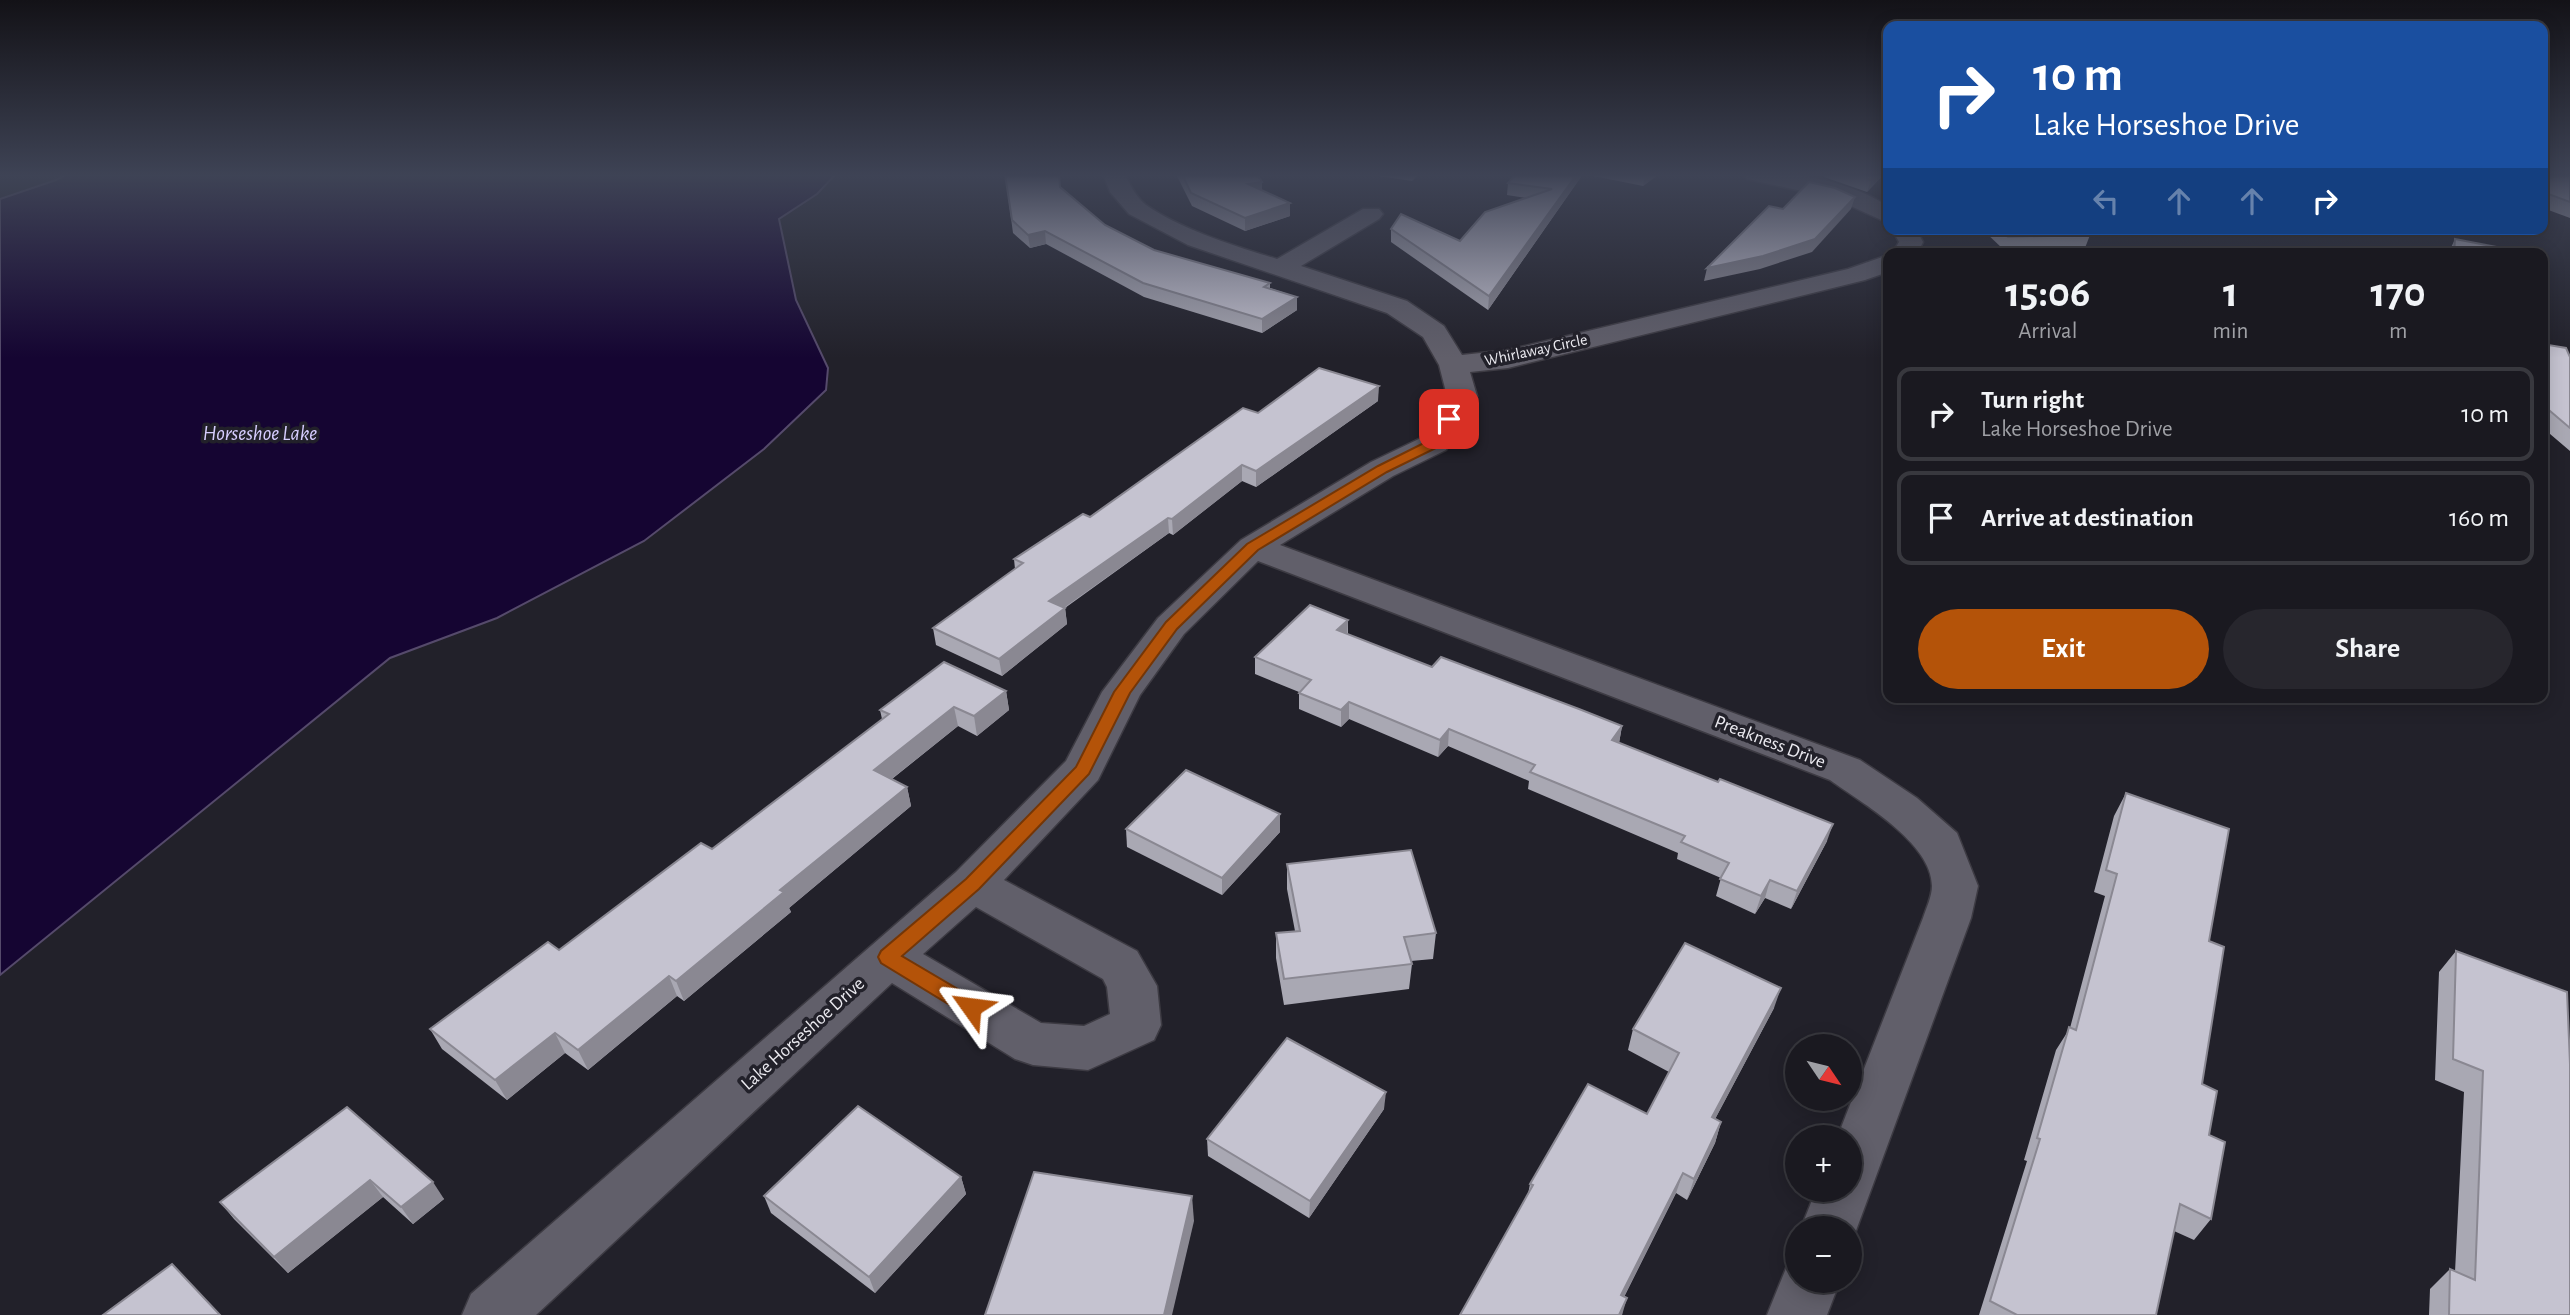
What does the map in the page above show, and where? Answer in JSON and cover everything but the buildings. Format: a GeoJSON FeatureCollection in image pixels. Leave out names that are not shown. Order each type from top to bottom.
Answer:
{"type":"FeatureCollection","features":[{"type":"Feature","properties":{"kind":"street"},"geometry":{"type":"LineString","coordinates":[[1192,235],[1224,251],[1396,307],[1434,331],[1453,365]]}},
{"type":"Feature","properties":{"kind":"street"},"geometry":{"type":"LineString","coordinates":[[1280,268],[1335,235]]}},
{"type":"Feature","properties":{"kind":"street","name":"Whirlaway Circle"},"geometry":{"type":"LineString","coordinates":[[1453,365],[1508,359],[1856,275],[1883,265]]}},
{"type":"Feature","properties":{"kind":"street","name":"Lake Horseshoe Drive"},"geometry":{"type":"LineString","coordinates":[[492,1315],[972,884],[1083,770],[1122,692],[1171,625],[1252,547],[1382,469],[1436,443],[1462,396],[1453,365]]}},
{"type":"Feature","properties":{"kind":"street","name":"Preakness Drive"},"geometry":{"type":"LineString","coordinates":[[1252,547],[1845,770],[1902,809],[1941,845],[1955,886],[1948,918],[1862,1144]]}},
{"type":"Feature","properties":{"kind":"street"},"geometry":{"type":"LineString","coordinates":[[888,957],[1033,1044],[1088,1048],[1136,1025],[1132,986],[1120,965],[972,884]]}},
{"type":"Feature","properties":{"kind":"street"},"geometry":{"type":"LineString","coordinates":[[1797,1315],[1805,1293]]}},
{"type":"Feature","properties":{"kind":"water","name":"Horseshoe Lake"},"geometry":{"type":"Polygon","coordinates":[[[0,235],[782,235],[796,300],[828,368],[826,390],[764,449],[644,541],[497,618],[390,658],[0,975],[0,235]]]}},
{"type":"Feature","properties":{"kind":"route"},"geometry":{"type":"LineString","coordinates":[[971,1007],[888,957],[972,884],[1083,770],[1122,692],[1171,625],[1252,547],[1382,469],[1436,443],[1449,419]]}}]}
